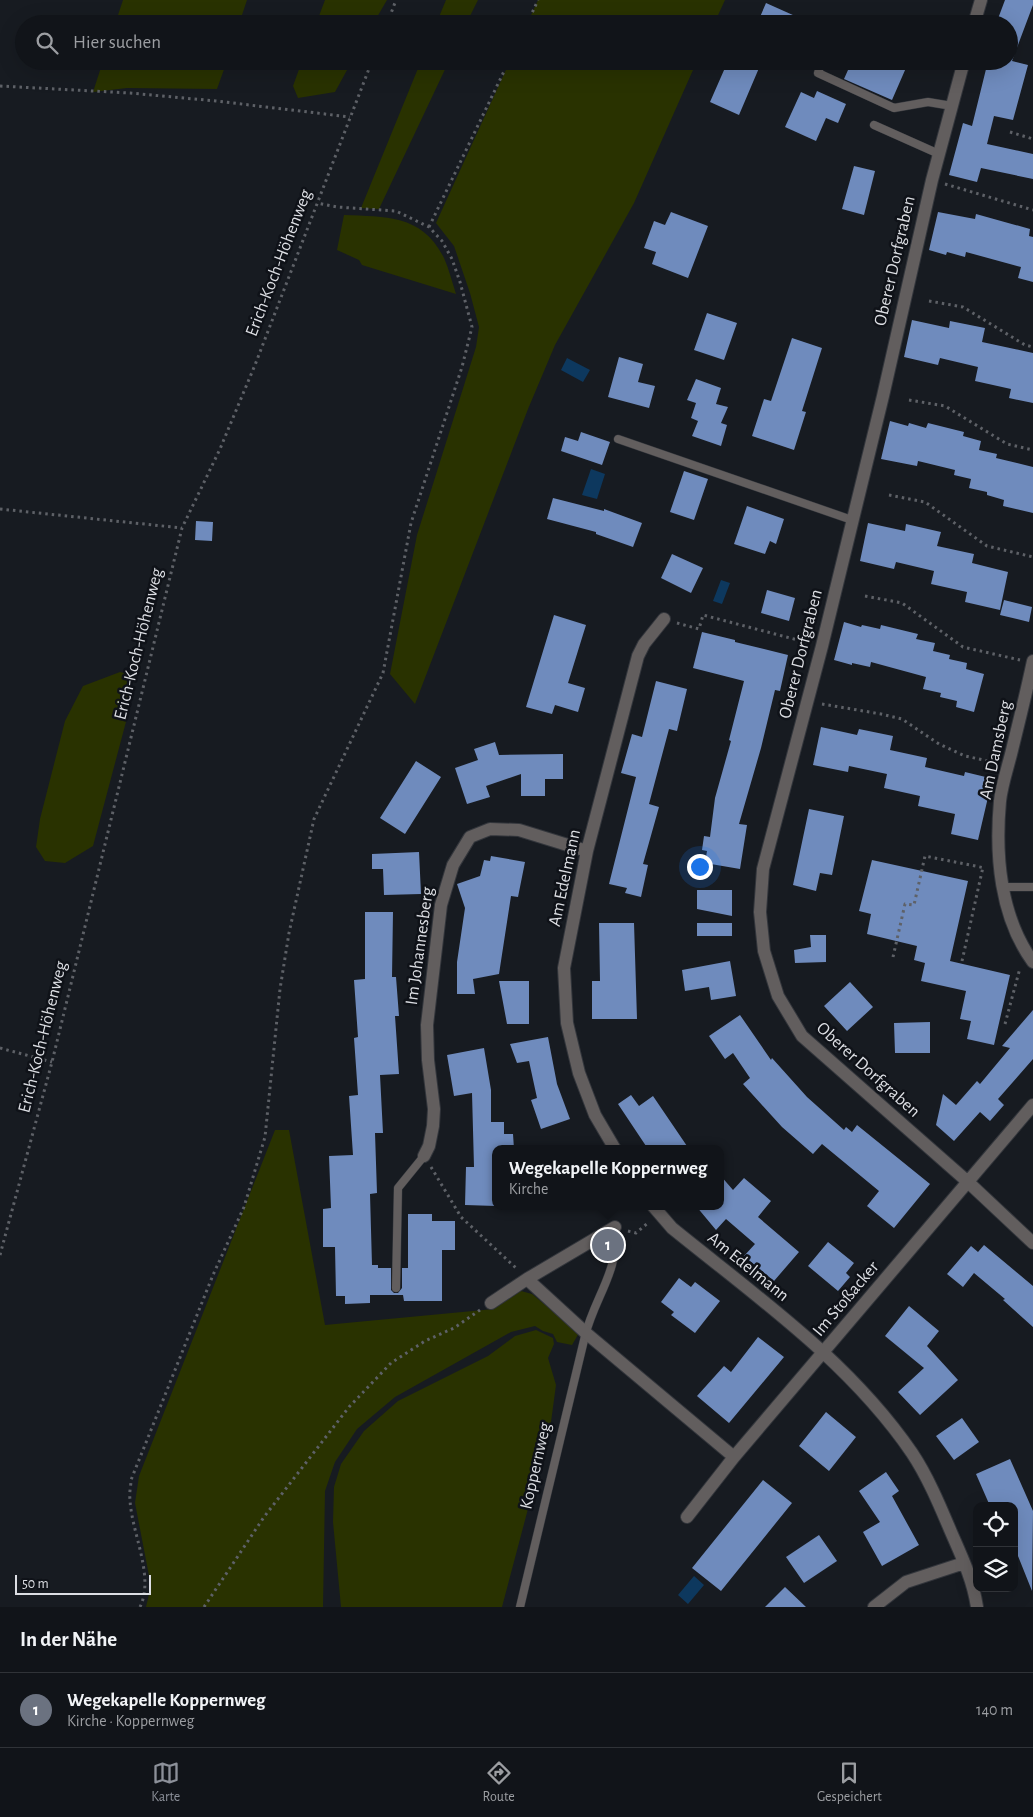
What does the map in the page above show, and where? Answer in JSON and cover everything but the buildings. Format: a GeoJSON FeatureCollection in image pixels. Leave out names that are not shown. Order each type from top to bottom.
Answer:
{"type":"FeatureCollection","features":[{"type":"Feature","properties":{"kind":"street"},"geometry":{"type":"LineString","coordinates":[[977,15],[981,0]]}},
{"type":"Feature","properties":{"kind":"street","name":"Oberer Dorfgraben"},"geometry":{"type":"LineString","coordinates":[[962,70],[939,154],[883,396],[822,646],[763,869],[760,912],[764,951],[778,996],[802,1036],[968,1182],[1033,1243]]}},
{"type":"Feature","properties":{"kind":"street","name":"Am Edelmann"},"geometry":{"type":"LineString","coordinates":[[613,1145],[595,1115],[579,1073],[567,1023],[564,968],[587,851],[638,656],[644,644],[664,619]]}},
{"type":"Feature","properties":{"kind":"street","name":"Am Damsberg"},"geometry":{"type":"LineString","coordinates":[[1033,662],[1000,800],[998,847],[1002,887],[1012,920],[1025,951],[1033,962]]}},
{"type":"Feature","properties":{"kind":"street","name":"Im Johannesberg"},"geometry":{"type":"LineString","coordinates":[[424,1156],[429,1146],[434,1109],[428,1060],[427,1025],[441,904],[453,865],[470,837],[490,829],[519,830],[587,851]]}},
{"type":"Feature","properties":{"kind":"street","name":"Im Stoßacker"},"geometry":{"type":"LineString","coordinates":[[687,1517],[734,1457],[1033,1105]]}},
{"type":"Feature","properties":{"kind":"street","name":"Am Edelmann"},"geometry":{"type":"LineString","coordinates":[[656,1210],[672,1228],[824,1351],[877,1409],[913,1454],[938,1501],[974,1588],[977,1607]]}},
{"type":"Feature","properties":{"kind":"street"},"geometry":{"type":"LineString","coordinates":[[491,1303],[527,1279],[615,1227]]}},
{"type":"Feature","properties":{"kind":"street"},"geometry":{"type":"LineString","coordinates":[[527,1279],[586,1333],[734,1457]]}},
{"type":"Feature","properties":{"kind":"street"},"geometry":{"type":"LineString","coordinates":[[874,1607],[906,1582],[964,1563]]}},
{"type":"Feature","properties":{"kind":"lane"},"geometry":{"type":"LineString","coordinates":[[819,70],[818,73],[894,108],[928,102],[952,106]]}},
{"type":"Feature","properties":{"kind":"lane"},"geometry":{"type":"LineString","coordinates":[[874,125],[939,154]]}},
{"type":"Feature","properties":{"kind":"lane"},"geometry":{"type":"LineString","coordinates":[[618,439],[852,520]]}},
{"type":"Feature","properties":{"kind":"lane"},"geometry":{"type":"LineString","coordinates":[[1002,887],[1033,888]]}},
{"type":"Feature","properties":{"kind":"lane"},"geometry":{"type":"LineString","coordinates":[[396,1288],[398,1188],[424,1156]]}},
{"type":"Feature","properties":{"kind":"lane","name":"Koppernweg"},"geometry":{"type":"LineString","coordinates":[[520,1607],[586,1333],[615,1260],[617,1242],[615,1227]]}},
{"type":"Feature","properties":{"kind":"path"},"geometry":{"type":"LineString","coordinates":[[390,15],[396,0]]}},
{"type":"Feature","properties":{"kind":"path"},"geometry":{"type":"LineString","coordinates":[[531,15],[538,0]]}},
{"type":"Feature","properties":{"kind":"path","name":"Erich-Koch-Höhenweg"},"geometry":{"type":"LineString","coordinates":[[0,1255],[52,1062],[182,528],[220,449],[255,365],[369,70]]}},
{"type":"Feature","properties":{"kind":"path"},"geometry":{"type":"LineString","coordinates":[[430,227],[505,70]]}},
{"type":"Feature","properties":{"kind":"path"},"geometry":{"type":"LineString","coordinates":[[0,86],[169,96],[351,117]]}},
{"type":"Feature","properties":{"kind":"path"},"geometry":{"type":"LineString","coordinates":[[1010,132],[1033,138]]}},
{"type":"Feature","properties":{"kind":"path"},"geometry":{"type":"LineString","coordinates":[[939,182],[1033,210]]}},
{"type":"Feature","properties":{"kind":"path"},"geometry":{"type":"LineString","coordinates":[[140,1607],[143,1600],[145,1580],[130,1500],[131,1480],[213,1275],[244,1206],[265,1137],[280,989],[289,933],[314,819],[384,673],[411,523],[460,376],[472,327],[452,259],[442,241],[430,227],[396,212],[337,207],[317,203]]}},
{"type":"Feature","properties":{"kind":"path"},"geometry":{"type":"LineString","coordinates":[[929,301],[963,307],[1025,345],[1033,347]]}},
{"type":"Feature","properties":{"kind":"path"},"geometry":{"type":"LineString","coordinates":[[909,400],[945,406],[1007,444],[1033,450]]}},
{"type":"Feature","properties":{"kind":"path"},"geometry":{"type":"LineString","coordinates":[[888,496],[926,502],[986,546],[1033,557]]}},
{"type":"Feature","properties":{"kind":"path"},"geometry":{"type":"LineString","coordinates":[[0,509],[182,528]]}},
{"type":"Feature","properties":{"kind":"path"},"geometry":{"type":"LineString","coordinates":[[865,596],[902,603],[963,647],[1033,662]]}},
{"type":"Feature","properties":{"kind":"path"},"geometry":{"type":"LineString","coordinates":[[664,619],[699,629],[703,615],[822,646]]}},
{"type":"Feature","properties":{"kind":"path"},"geometry":{"type":"LineString","coordinates":[[808,702],[902,719],[939,744],[964,756],[1008,765]]}},
{"type":"Feature","properties":{"kind":"path"},"geometry":{"type":"LineString","coordinates":[[893,957],[905,904],[914,905],[925,856],[983,867],[962,961]]}},
{"type":"Feature","properties":{"kind":"path"},"geometry":{"type":"LineString","coordinates":[[1005,1024],[1025,951]]}},
{"type":"Feature","properties":{"kind":"path"},"geometry":{"type":"LineString","coordinates":[[0,1048],[52,1062]]}},
{"type":"Feature","properties":{"kind":"path"},"geometry":{"type":"LineString","coordinates":[[424,1156],[462,1216],[527,1279]]}},
{"type":"Feature","properties":{"kind":"path"},"geometry":{"type":"LineString","coordinates":[[615,1227],[636,1233],[656,1210]]}},
{"type":"Feature","properties":{"kind":"path"},"geometry":{"type":"LineString","coordinates":[[204,1607],[264,1517],[349,1407],[391,1363],[424,1341],[454,1328],[491,1303]]}},
{"type":"Feature","properties":{"kind":"green space"},"geometry":{"type":"Polygon","coordinates":[[[123,0],[247,0],[242,15],[118,15],[123,0]]]}},
{"type":"Feature","properties":{"kind":"green space"},"geometry":{"type":"Polygon","coordinates":[[[325,0],[387,0],[378,15],[319,15],[325,0]]]}},
{"type":"Feature","properties":{"kind":"green space"},"geometry":{"type":"Polygon","coordinates":[[[446,0],[478,0],[470,15],[440,15],[446,0]]]}},
{"type":"Feature","properties":{"kind":"green space"},"geometry":{"type":"Polygon","coordinates":[[[538,0],[725,0],[718,15],[531,15],[538,0]]]}},
{"type":"Feature","properties":{"kind":"green space"},"geometry":{"type":"Polygon","coordinates":[[[100,70],[224,70],[217,89],[127,88],[93,92],[100,70]]]}},
{"type":"Feature","properties":{"kind":"green space"},"geometry":{"type":"Polygon","coordinates":[[[299,70],[347,70],[335,92],[298,98],[293,86],[299,70]]]}},
{"type":"Feature","properties":{"kind":"green space"},"geometry":{"type":"Polygon","coordinates":[[[417,70],[445,70],[379,209],[361,208],[417,70]]]}},
{"type":"Feature","properties":{"kind":"green space"},"geometry":{"type":"Polygon","coordinates":[[[506,70],[693,70],[634,203],[555,345],[528,409],[415,704],[390,674],[417,535],[476,347],[479,327],[454,246],[436,223],[506,70]]]}},
{"type":"Feature","properties":{"kind":"green space"},"geometry":{"type":"Polygon","coordinates":[[[344,215],[374,216],[402,221],[425,233],[444,258],[456,294],[362,265],[359,260],[337,250],[344,215]]]}},
{"type":"Feature","properties":{"kind":"green space"},"geometry":{"type":"Polygon","coordinates":[[[120,672],[132,675],[127,718],[93,846],[65,863],[45,861],[36,847],[40,819],[65,721],[83,686],[120,672]]]}},
{"type":"Feature","properties":{"kind":"green space"},"geometry":{"type":"Polygon","coordinates":[[[275,1130],[289,1130],[325,1325],[494,1309],[521,1291],[532,1294],[579,1333],[572,1345],[557,1342],[553,1334],[535,1326],[511,1332],[395,1397],[357,1429],[335,1462],[325,1491],[323,1607],[146,1607],[151,1586],[135,1503],[139,1476],[275,1130]]]}},
{"type":"Feature","properties":{"kind":"green space"},"geometry":{"type":"Polygon","coordinates":[[[536,1330],[553,1338],[554,1344],[548,1358],[556,1385],[551,1422],[502,1607],[341,1607],[333,1522],[334,1487],[341,1464],[364,1431],[398,1401],[488,1356],[515,1336],[536,1330]]]}},
{"type":"Feature","properties":{"kind":"water"},"geometry":{"type":"Polygon","coordinates":[[[567,358],[590,370],[583,382],[561,370],[567,358]]]}},
{"type":"Feature","properties":{"kind":"water"},"geometry":{"type":"Polygon","coordinates":[[[591,469],[605,474],[597,499],[582,495],[591,469]]]}},
{"type":"Feature","properties":{"kind":"water"},"geometry":{"type":"Polygon","coordinates":[[[721,580],[730,583],[722,604],[713,601],[721,580]]]}},
{"type":"Feature","properties":{"kind":"water"},"geometry":{"type":"Polygon","coordinates":[[[694,1576],[704,1585],[688,1604],[678,1595],[694,1576]]]}},
{"type":"Feature","properties":{"kind":"place","name":"Wegekapelle Koppernweg"},"geometry":{"type":"Point","coordinates":[608,1245]}}]}
